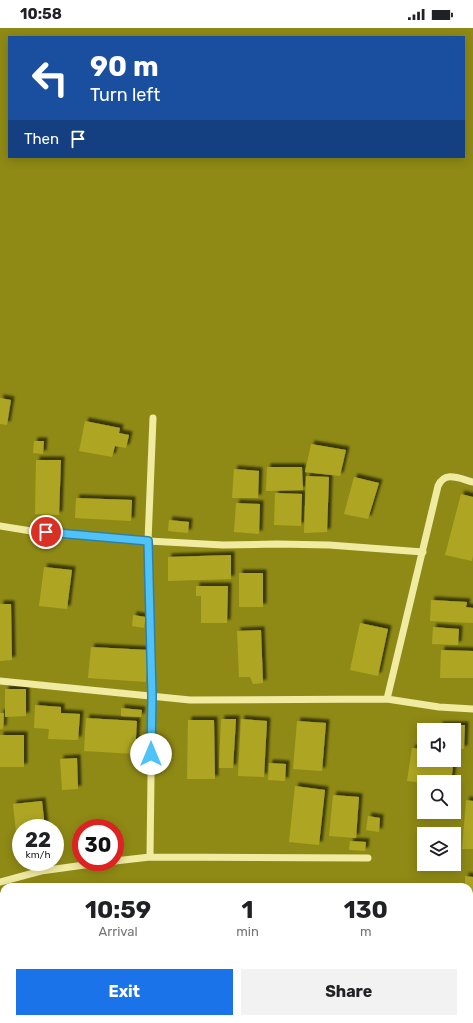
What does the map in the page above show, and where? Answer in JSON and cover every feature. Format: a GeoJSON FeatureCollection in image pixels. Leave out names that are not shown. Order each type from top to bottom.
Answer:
{"type":"FeatureCollection","features":[{"type":"Feature","properties":{"kind":"street"},"geometry":{"type":"LineString","coordinates":[[150,857],[152,696],[148,541],[153,418]]}},
{"type":"Feature","properties":{"kind":"street"},"geometry":{"type":"LineString","coordinates":[[387,699],[438,486],[440,481],[451,476],[473,482]]}},
{"type":"Feature","properties":{"kind":"street"},"geometry":{"type":"LineString","coordinates":[[0,526],[31,531],[148,541],[223,545],[277,544],[329,546],[422,552]]}},
{"type":"Feature","properties":{"kind":"street"},"geometry":{"type":"LineString","coordinates":[[0,681],[190,700],[387,699],[439,707],[473,709]]}},
{"type":"Feature","properties":{"kind":"street"},"geometry":{"type":"LineString","coordinates":[[124,860],[150,857],[368,858]]}},
{"type":"Feature","properties":{"kind":"street"},"geometry":{"type":"LineString","coordinates":[[0,882],[40,871],[72,867]]}},
{"type":"Feature","properties":{"kind":"street"},"geometry":{"type":"LineString","coordinates":[[148,1023],[168,1023]]}},
{"type":"Feature","properties":{"kind":"building"},"geometry":{"type":"Polygon","coordinates":[[[0,398],[11,400],[7,425],[0,424],[0,398]]]}},
{"type":"Feature","properties":{"kind":"building"},"geometry":{"type":"Polygon","coordinates":[[[85,421],[120,428],[119,433],[129,435],[126,448],[115,446],[112,457],[79,451],[85,421]]]}},
{"type":"Feature","properties":{"kind":"building"},"geometry":{"type":"Polygon","coordinates":[[[34,441],[44,441],[43,454],[33,453],[34,441]]]}},
{"type":"Feature","properties":{"kind":"building"},"geometry":{"type":"Polygon","coordinates":[[[311,444],[346,450],[340,476],[305,472],[311,444]]]}},
{"type":"Feature","properties":{"kind":"building"},"geometry":{"type":"Polygon","coordinates":[[[36,460],[61,460],[59,515],[35,514],[36,460]]]}},
{"type":"Feature","properties":{"kind":"building"},"geometry":{"type":"Polygon","coordinates":[[[267,467],[302,467],[303,490],[266,491],[267,467]]]}},
{"type":"Feature","properties":{"kind":"building"},"geometry":{"type":"Polygon","coordinates":[[[234,469],[259,471],[258,498],[232,498],[234,469]]]}},
{"type":"Feature","properties":{"kind":"building"},"geometry":{"type":"Polygon","coordinates":[[[306,476],[329,477],[327,532],[304,533],[306,476]]]}},
{"type":"Feature","properties":{"kind":"building"},"geometry":{"type":"Polygon","coordinates":[[[354,477],[379,483],[368,519],[344,514],[354,477]]]}},
{"type":"Feature","properties":{"kind":"building"},"geometry":{"type":"Polygon","coordinates":[[[275,493],[302,494],[301,526],[274,525],[275,493]]]}},
{"type":"Feature","properties":{"kind":"building"},"geometry":{"type":"Polygon","coordinates":[[[461,494],[473,497],[472,561],[445,555],[461,494]]]}},
{"type":"Feature","properties":{"kind":"building"},"geometry":{"type":"Polygon","coordinates":[[[76,498],[132,500],[131,521],[75,518],[76,498]]]}},
{"type":"Feature","properties":{"kind":"building"},"geometry":{"type":"Polygon","coordinates":[[[236,503],[260,504],[259,534],[234,532],[236,503]]]}},
{"type":"Feature","properties":{"kind":"building"},"geometry":{"type":"Polygon","coordinates":[[[169,520],[189,522],[188,533],[168,531],[169,520]]]}},
{"type":"Feature","properties":{"kind":"building"},"geometry":{"type":"Polygon","coordinates":[[[231,555],[231,579],[168,581],[168,557],[231,555]]]}},
{"type":"Feature","properties":{"kind":"building"},"geometry":{"type":"Polygon","coordinates":[[[44,567],[72,570],[67,609],[39,606],[44,567]]]}},
{"type":"Feature","properties":{"kind":"building"},"geometry":{"type":"Polygon","coordinates":[[[239,573],[263,573],[263,607],[239,607],[239,573]]]}},
{"type":"Feature","properties":{"kind":"building"},"geometry":{"type":"Polygon","coordinates":[[[196,586],[228,586],[227,623],[201,623],[201,596],[196,596],[196,586]]]}},
{"type":"Feature","properties":{"kind":"building"},"geometry":{"type":"Polygon","coordinates":[[[431,600],[467,602],[466,607],[473,608],[473,623],[430,621],[431,600]]]}},
{"type":"Feature","properties":{"kind":"building"},"geometry":{"type":"Polygon","coordinates":[[[0,604],[11,604],[12,660],[0,661],[0,604]]]}},
{"type":"Feature","properties":{"kind":"building"},"geometry":{"type":"Polygon","coordinates":[[[133,615],[146,617],[144,628],[132,626],[133,615]]]}},
{"type":"Feature","properties":{"kind":"building"},"geometry":{"type":"Polygon","coordinates":[[[360,623],[388,629],[378,676],[350,670],[360,623]]]}},
{"type":"Feature","properties":{"kind":"building"},"geometry":{"type":"Polygon","coordinates":[[[433,627],[459,629],[458,645],[432,644],[433,627]]]}},
{"type":"Feature","properties":{"kind":"building"},"geometry":{"type":"Polygon","coordinates":[[[261,630],[263,683],[253,684],[250,677],[239,677],[237,631],[261,630]]]}},
{"type":"Feature","properties":{"kind":"building"},"geometry":{"type":"Polygon","coordinates":[[[91,647],[149,650],[146,682],[88,678],[91,647]]]}},
{"type":"Feature","properties":{"kind":"building"},"geometry":{"type":"Polygon","coordinates":[[[441,650],[473,651],[473,678],[440,678],[441,650]]]}},
{"type":"Feature","properties":{"kind":"building"},"geometry":{"type":"Polygon","coordinates":[[[5,689],[26,689],[26,716],[5,717],[5,689]]]}},
{"type":"Feature","properties":{"kind":"building"},"geometry":{"type":"Polygon","coordinates":[[[35,705],[61,707],[61,713],[80,714],[78,740],[48,739],[49,729],[34,728],[35,705]]]}},
{"type":"Feature","properties":{"kind":"building"},"geometry":{"type":"Polygon","coordinates":[[[121,708],[142,710],[141,717],[121,716],[121,708]]]}},
{"type":"Feature","properties":{"kind":"building"},"geometry":{"type":"Polygon","coordinates":[[[0,713],[4,713],[3,729],[0,729],[0,713]]]}},
{"type":"Feature","properties":{"kind":"building"},"geometry":{"type":"Polygon","coordinates":[[[86,718],[137,721],[135,754],[84,751],[86,718]]]}},
{"type":"Feature","properties":{"kind":"building"},"geometry":{"type":"Polygon","coordinates":[[[221,719],[236,719],[233,768],[219,768],[221,719]]]}},
{"type":"Feature","properties":{"kind":"building"},"geometry":{"type":"Polygon","coordinates":[[[241,719],[267,721],[264,777],[238,776],[241,719]]]}},
{"type":"Feature","properties":{"kind":"building"},"geometry":{"type":"Polygon","coordinates":[[[188,720],[214,720],[215,779],[187,779],[188,720]]]}},
{"type":"Feature","properties":{"kind":"building"},"geometry":{"type":"Polygon","coordinates":[[[297,721],[326,723],[322,771],[293,769],[297,721]]]}},
{"type":"Feature","properties":{"kind":"building"},"geometry":{"type":"Polygon","coordinates":[[[461,725],[465,725],[464,749],[461,749],[461,725]]]}},
{"type":"Feature","properties":{"kind":"building"},"geometry":{"type":"Polygon","coordinates":[[[0,735],[24,735],[24,767],[0,767],[0,735]]]}},
{"type":"Feature","properties":{"kind":"building"},"geometry":{"type":"Polygon","coordinates":[[[412,748],[417,748],[417,767],[453,767],[452,775],[417,775],[417,782],[407,781],[412,748]]]}},
{"type":"Feature","properties":{"kind":"building"},"geometry":{"type":"Polygon","coordinates":[[[77,758],[78,789],[62,790],[60,759],[77,758]]]}},
{"type":"Feature","properties":{"kind":"building"},"geometry":{"type":"Polygon","coordinates":[[[269,763],[286,764],[285,781],[268,780],[269,763]]]}},
{"type":"Feature","properties":{"kind":"building"},"geometry":{"type":"Polygon","coordinates":[[[295,786],[325,790],[319,845],[289,842],[295,786]]]}},
{"type":"Feature","properties":{"kind":"building"},"geometry":{"type":"Polygon","coordinates":[[[333,795],[359,797],[356,838],[329,836],[333,795]]]}},
{"type":"Feature","properties":{"kind":"building"},"geometry":{"type":"Polygon","coordinates":[[[466,800],[473,801],[473,849],[462,849],[466,800]]]}},
{"type":"Feature","properties":{"kind":"building"},"geometry":{"type":"Polygon","coordinates":[[[42,801],[44,819],[15,819],[13,804],[42,801]]]}},
{"type":"Feature","properties":{"kind":"building"},"geometry":{"type":"Polygon","coordinates":[[[368,816],[380,818],[379,832],[366,830],[368,816]]]}},
{"type":"Feature","properties":{"kind":"building"},"geometry":{"type":"Polygon","coordinates":[[[350,841],[366,842],[365,851],[349,850],[350,841]]]}},
{"type":"Feature","properties":{"kind":"building"},"geometry":{"type":"Polygon","coordinates":[[[465,876],[473,877],[473,883],[465,883],[465,876]]]}},
{"type":"Feature","properties":{"kind":"route"},"geometry":{"type":"LineString","coordinates":[[46,532],[148,541],[152,696],[151,754]]}}]}
